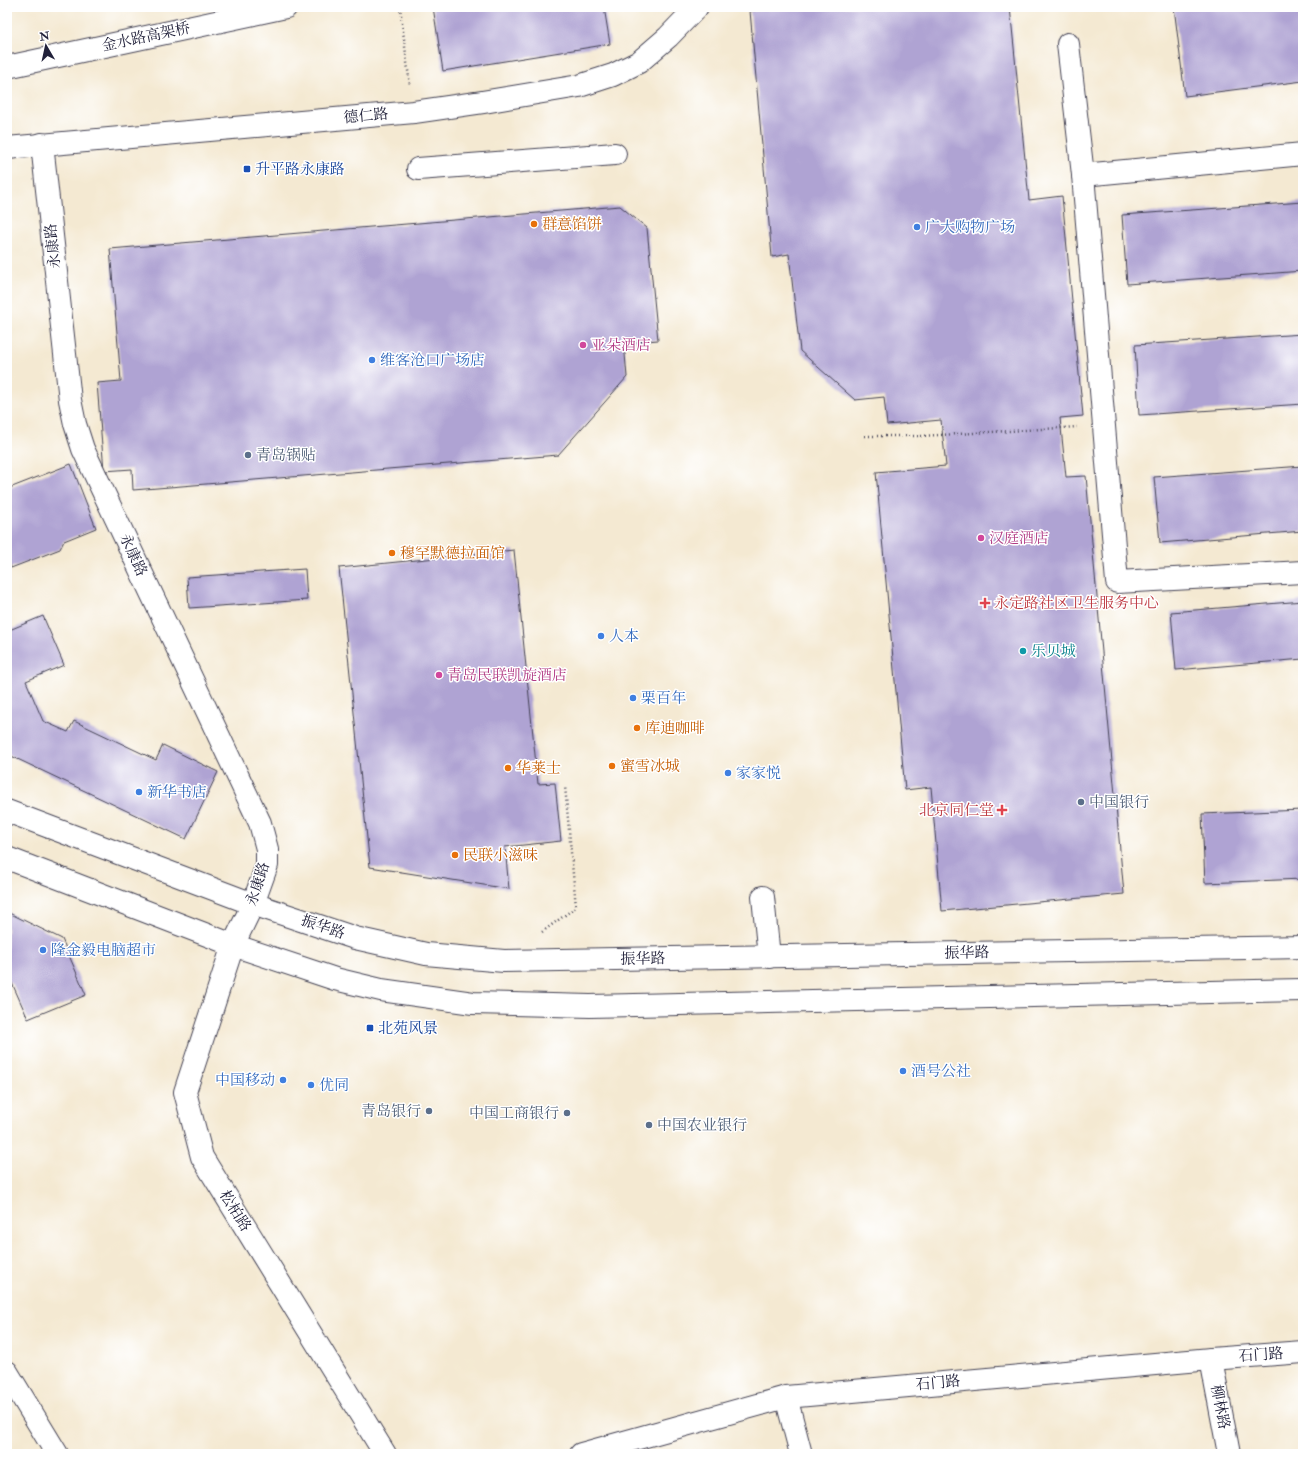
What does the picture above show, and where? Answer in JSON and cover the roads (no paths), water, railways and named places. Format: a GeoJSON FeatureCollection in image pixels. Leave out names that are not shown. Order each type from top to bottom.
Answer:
{"type":"FeatureCollection","features":[{"type":"Feature","properties":{"kind":"main road","name":"金水路高架桥"},"geometry":{"type":"LineString","coordinates":[[7,67],[286,7]]}},
{"type":"Feature","properties":{"kind":"main road","name":"德仁路"},"geometry":{"type":"LineString","coordinates":[[7,148],[414,112],[579,86],[613,75],[639,62],[668,37],[697,7]]}},
{"type":"Feature","properties":{"kind":"main road"},"geometry":{"type":"LineString","coordinates":[[1068,44],[1083,175],[1117,582],[1303,572]]}},
{"type":"Feature","properties":{"kind":"main road","name":"永康路"},"geometry":{"type":"LineString","coordinates":[[42,144],[70,400],[75,424],[83,449],[260,823],[267,848],[267,865],[253,904],[233,945]]}},
{"type":"Feature","properties":{"kind":"main road"},"geometry":{"type":"LineString","coordinates":[[418,169],[615,154]]}},
{"type":"Feature","properties":{"kind":"main road"},"geometry":{"type":"LineString","coordinates":[[1083,175],[1303,154]]}},
{"type":"Feature","properties":{"kind":"main road","name":"振华路"},"geometry":{"type":"LineString","coordinates":[[7,811],[253,904],[354,938],[426,954],[504,962],[1303,947]]}},
{"type":"Feature","properties":{"kind":"main road"},"geometry":{"type":"LineString","coordinates":[[7,858],[233,945],[335,979],[381,990],[473,1003],[603,1006],[1303,990]]}},
{"type":"Feature","properties":{"kind":"main road"},"geometry":{"type":"LineString","coordinates":[[763,897],[769,957]]}},
{"type":"Feature","properties":{"kind":"main road","name":"松柏路"},"geometry":{"type":"LineString","coordinates":[[233,945],[185,1092],[202,1157],[385,1454]]}},
{"type":"Feature","properties":{"kind":"main road","name":"石门路"},"geometry":{"type":"LineString","coordinates":[[581,1454],[786,1397],[1303,1352]]}},
{"type":"Feature","properties":{"kind":"main road","name":"柳林路"},"geometry":{"type":"LineString","coordinates":[[1211,1359],[1229,1454]]}},
{"type":"Feature","properties":{"kind":"main road"},"geometry":{"type":"LineString","coordinates":[[7,1372],[57,1454]]}},
{"type":"Feature","properties":{"kind":"main road"},"geometry":{"type":"LineString","coordinates":[[786,1397],[801,1454]]}},
{"type":"Feature","properties":{"kind":"place","name":"升平路永康路"},"geometry":{"type":"Point","coordinates":[247,169]}},
{"type":"Feature","properties":{"kind":"place","name":"群意馅饼"},"geometry":{"type":"Point","coordinates":[534,224]}},
{"type":"Feature","properties":{"kind":"place","name":"广大购物广场"},"geometry":{"type":"Point","coordinates":[917,227]}},
{"type":"Feature","properties":{"kind":"place","name":"亚朵酒店"},"geometry":{"type":"Point","coordinates":[583,345]}},
{"type":"Feature","properties":{"kind":"place","name":"维客沧口广场店"},"geometry":{"type":"Point","coordinates":[372,360]}},
{"type":"Feature","properties":{"kind":"place","name":"青岛锅贴"},"geometry":{"type":"Point","coordinates":[248,455]}},
{"type":"Feature","properties":{"kind":"place","name":"汉庭酒店"},"geometry":{"type":"Point","coordinates":[981,538]}},
{"type":"Feature","properties":{"kind":"place","name":"穆罕默德拉面馆"},"geometry":{"type":"Point","coordinates":[392,553]}},
{"type":"Feature","properties":{"kind":"place","name":"永定路社区卫生服务中心"},"geometry":{"type":"Point","coordinates":[985,603]}},
{"type":"Feature","properties":{"kind":"place","name":"人本"},"geometry":{"type":"Point","coordinates":[601,636]}},
{"type":"Feature","properties":{"kind":"place","name":"乐贝城"},"geometry":{"type":"Point","coordinates":[1023,651]}},
{"type":"Feature","properties":{"kind":"place","name":"青岛民联凯旋酒店"},"geometry":{"type":"Point","coordinates":[439,675]}},
{"type":"Feature","properties":{"kind":"place","name":"栗百年"},"geometry":{"type":"Point","coordinates":[633,698]}},
{"type":"Feature","properties":{"kind":"place","name":"库迪咖啡"},"geometry":{"type":"Point","coordinates":[637,728]}},
{"type":"Feature","properties":{"kind":"place","name":"蜜雪冰城"},"geometry":{"type":"Point","coordinates":[612,766]}},
{"type":"Feature","properties":{"kind":"place","name":"华莱士"},"geometry":{"type":"Point","coordinates":[508,768]}},
{"type":"Feature","properties":{"kind":"place","name":"家家悦"},"geometry":{"type":"Point","coordinates":[728,773]}},
{"type":"Feature","properties":{"kind":"place","name":"新华书店"},"geometry":{"type":"Point","coordinates":[139,792]}},
{"type":"Feature","properties":{"kind":"place","name":"中国银行"},"geometry":{"type":"Point","coordinates":[1081,802]}},
{"type":"Feature","properties":{"kind":"place","name":"北京同仁堂"},"geometry":{"type":"Point","coordinates":[1002,810]}},
{"type":"Feature","properties":{"kind":"place","name":"民联小滋味"},"geometry":{"type":"Point","coordinates":[455,855]}},
{"type":"Feature","properties":{"kind":"place","name":"隆金毅电脑超市"},"geometry":{"type":"Point","coordinates":[43,950]}},
{"type":"Feature","properties":{"kind":"place","name":"北苑风景"},"geometry":{"type":"Point","coordinates":[370,1028]}},
{"type":"Feature","properties":{"kind":"place","name":"酒号公社"},"geometry":{"type":"Point","coordinates":[903,1071]}},
{"type":"Feature","properties":{"kind":"place","name":"中国移动"},"geometry":{"type":"Point","coordinates":[283,1080]}},
{"type":"Feature","properties":{"kind":"place","name":"优同"},"geometry":{"type":"Point","coordinates":[311,1085]}},
{"type":"Feature","properties":{"kind":"place","name":"青岛银行"},"geometry":{"type":"Point","coordinates":[429,1111]}},
{"type":"Feature","properties":{"kind":"place","name":"中国工商银行"},"geometry":{"type":"Point","coordinates":[567,1113]}},
{"type":"Feature","properties":{"kind":"place","name":"中国农业银行"},"geometry":{"type":"Point","coordinates":[649,1125]}}]}
